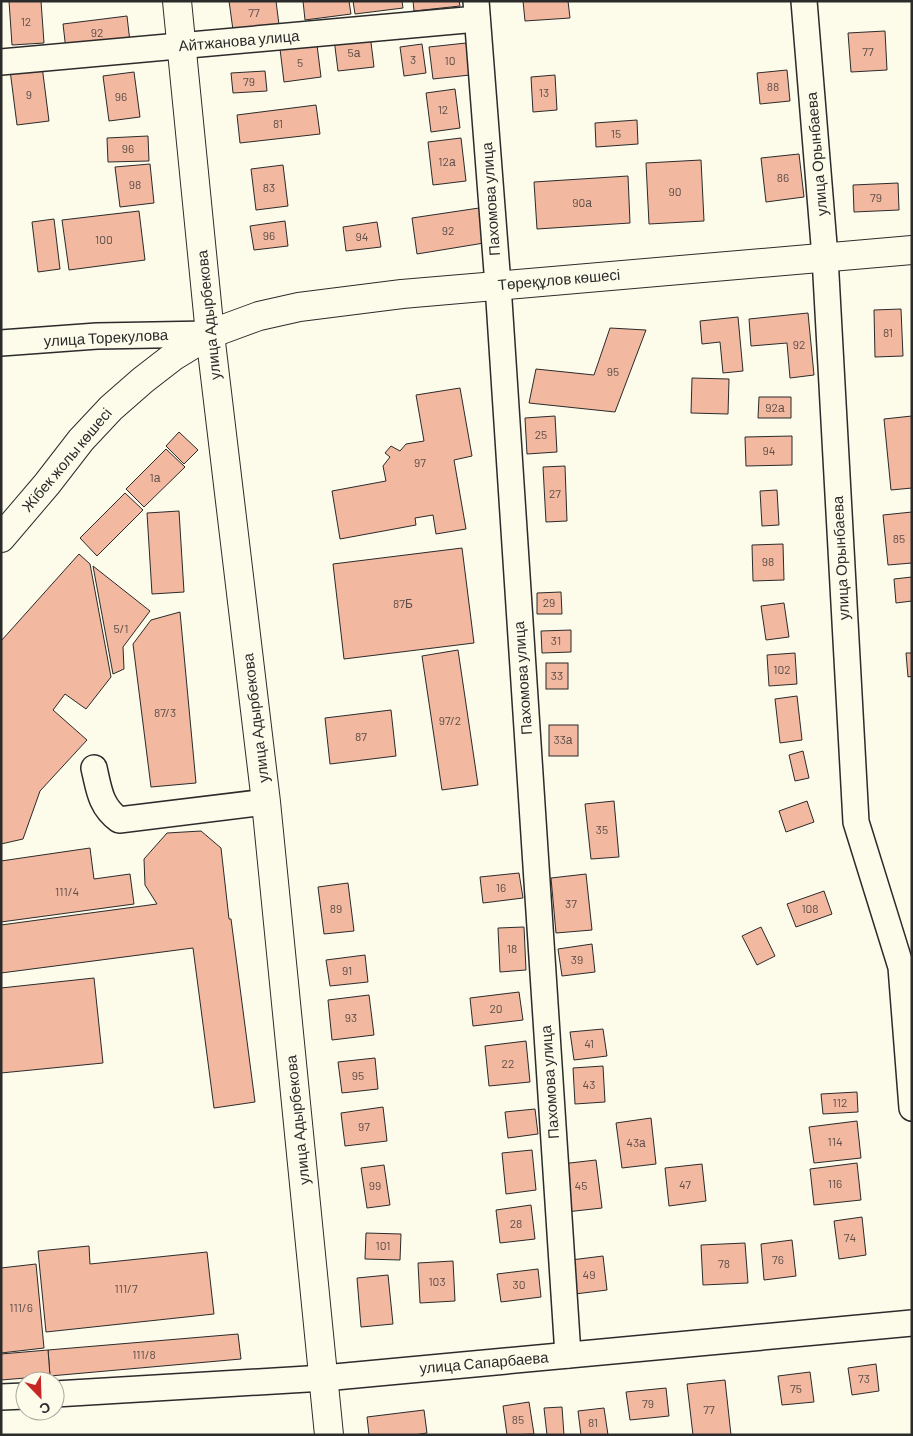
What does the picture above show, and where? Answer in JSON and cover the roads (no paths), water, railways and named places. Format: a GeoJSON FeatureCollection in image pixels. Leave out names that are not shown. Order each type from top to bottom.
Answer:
{"type":"FeatureCollection","features":[{"type":"Feature","properties":{"kind":"main road","name":"улица Адырбекова"},"geometry":{"type":"LineString","coordinates":[[177,1],[210,334],[266,802],[329,1435]]}},
{"type":"Feature","properties":{"kind":"main road","name":"Төреқұлов көшесі"},"geometry":{"type":"LineString","coordinates":[[210,334],[259,316],[299,307],[402,294],[912,250]]}},
{"type":"Feature","properties":{"kind":"main road","name":"Жібек жолы көшесі"},"geometry":{"type":"LineString","coordinates":[[1,538],[81,440],[110,408],[174,356],[210,334]]}},
{"type":"Feature","properties":{"kind":"street","name":"улица Орынбаева"},"geometry":{"type":"LineString","coordinates":[[804,1],[825,257],[856,822],[901,935],[901,967],[912,1108]]}},
{"type":"Feature","properties":{"kind":"street","name":"Айтжанова улица"},"geometry":{"type":"LineString","coordinates":[[1,62],[181,46],[477,10]]}},
{"type":"Feature","properties":{"kind":"street","name":"Пахомова улица"},"geometry":{"type":"LineString","coordinates":[[477,10],[498,286],[568,1355]]}},
{"type":"Feature","properties":{"kind":"street","name":"улица Торекулова"},"geometry":{"type":"LineString","coordinates":[[1,343],[98,336],[210,334]]}},
{"type":"Feature","properties":{"kind":"street"},"geometry":{"type":"LineString","coordinates":[[94,768],[105,806],[109,813],[119,820],[266,802]]}},
{"type":"Feature","properties":{"kind":"street","name":"улица Сапарбаева"},"geometry":{"type":"LineString","coordinates":[[65,1393],[324,1378],[912,1323]]}},
{"type":"Feature","properties":{"kind":"street"},"geometry":{"type":"LineString","coordinates":[[1,1397],[15,1396]]}}]}
